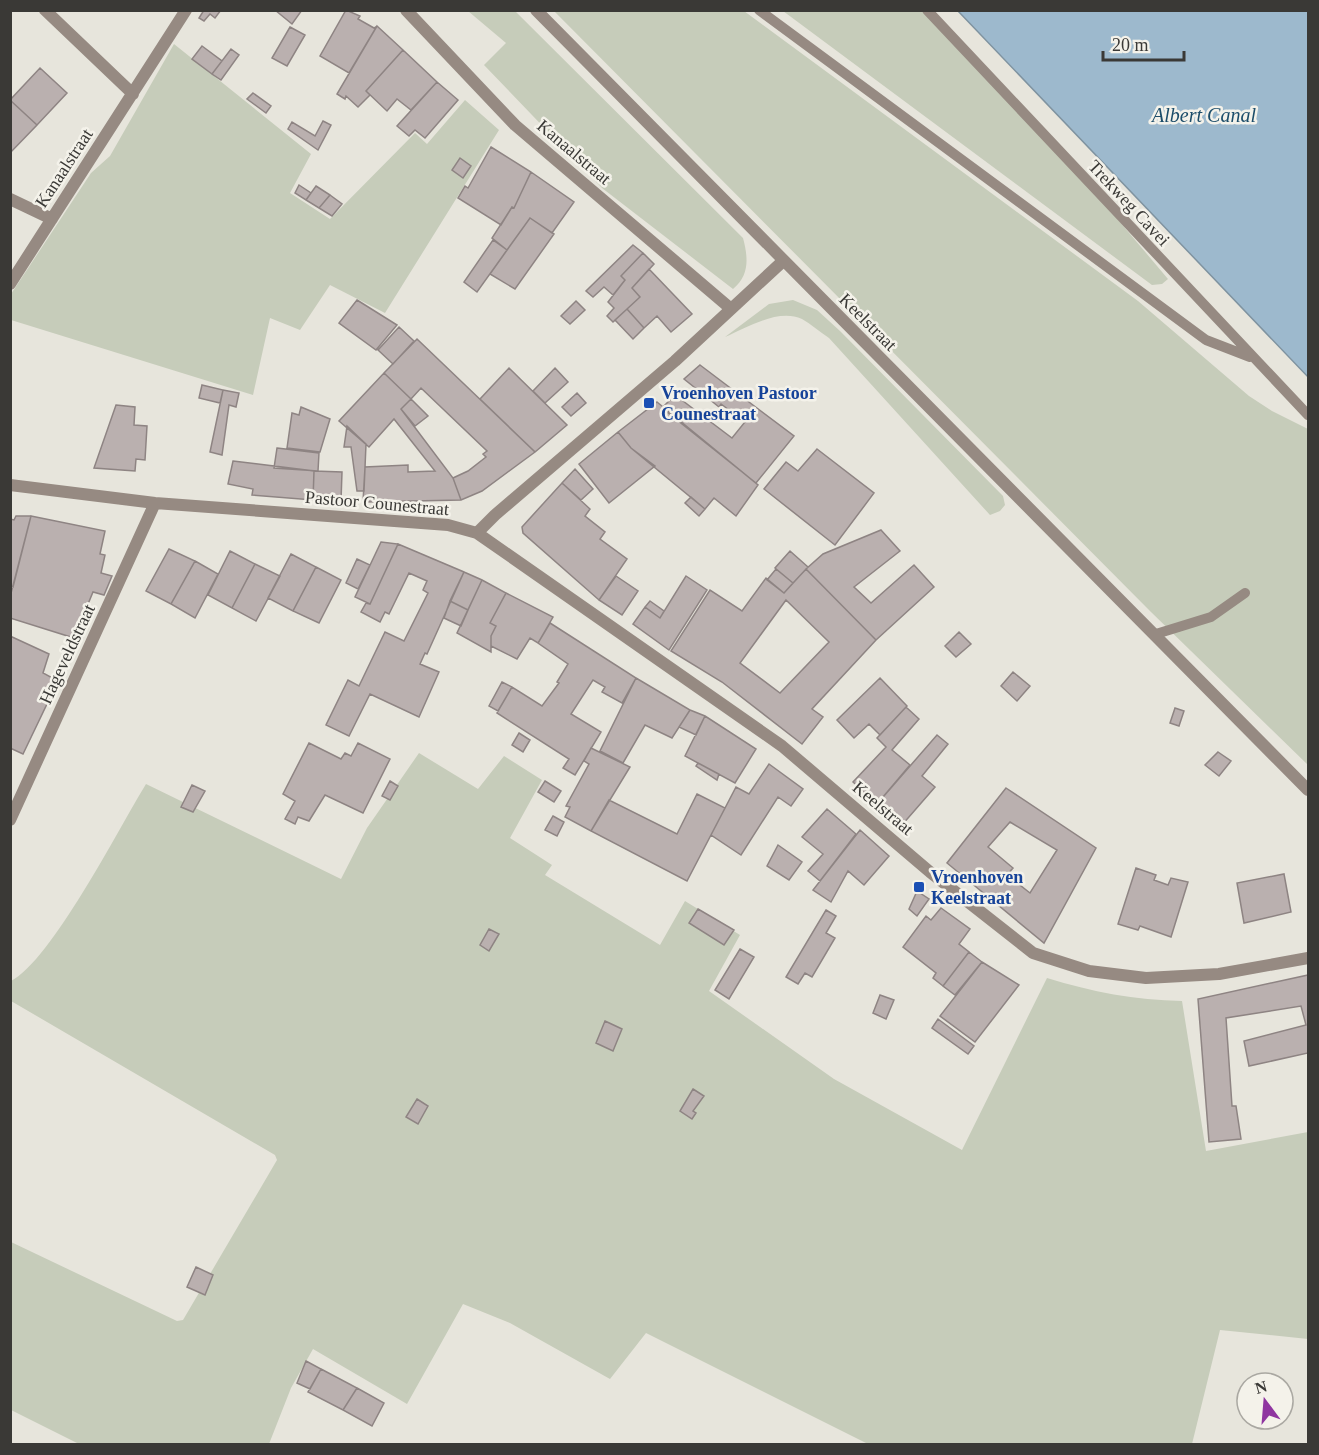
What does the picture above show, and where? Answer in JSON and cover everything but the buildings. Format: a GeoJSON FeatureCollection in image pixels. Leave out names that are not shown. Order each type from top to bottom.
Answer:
{"type":"FeatureCollection","features":[{"type":"Feature","properties":{"kind":"street"},"geometry":{"type":"LineString","coordinates":[[45,10],[133,94]]}},
{"type":"Feature","properties":{"kind":"street","name":"Kanaalstraat"},"geometry":{"type":"LineString","coordinates":[[10,284],[186,10]]}},
{"type":"Feature","properties":{"kind":"street","name":"Kanaalstraat"},"geometry":{"type":"LineString","coordinates":[[406,10],[515,125],[730,308]]}},
{"type":"Feature","properties":{"kind":"street"},"geometry":{"type":"LineString","coordinates":[[477,533],[495,514],[675,361],[782,262],[536,10]]}},
{"type":"Feature","properties":{"kind":"street"},"geometry":{"type":"LineString","coordinates":[[10,199],[52,219]]}},
{"type":"Feature","properties":{"kind":"street","name":"Keelstraat"},"geometry":{"type":"LineString","coordinates":[[782,262],[1156,634],[1308,790]]}},
{"type":"Feature","properties":{"kind":"street","name":"Pastoor Counestraat"},"geometry":{"type":"LineString","coordinates":[[10,485],[156,503],[448,525],[477,533]]}},
{"type":"Feature","properties":{"kind":"street","name":"Hageveldstraat"},"geometry":{"type":"LineString","coordinates":[[10,820],[156,503]]}},
{"type":"Feature","properties":{"kind":"street","name":"Keelstraat"},"geometry":{"type":"LineString","coordinates":[[477,533],[782,746],[930,872],[1033,953],[1089,971],[1146,978],[1219,974],[1308,958]]}},
{"type":"Feature","properties":{"kind":"lane"},"geometry":{"type":"LineString","coordinates":[[759,10],[1206,340],[1250,357]]}},
{"type":"Feature","properties":{"kind":"lane","name":"Trekweg Cavei"},"geometry":{"type":"LineString","coordinates":[[927,10],[1250,357],[1308,416]]}},
{"type":"Feature","properties":{"kind":"lane"},"geometry":{"type":"LineString","coordinates":[[1156,634],[1211,617],[1245,593]]}},
{"type":"Feature","properties":{"kind":"green space"},"geometry":{"type":"Polygon","coordinates":[[[468,11],[515,11],[743,238],[746,265],[739,284],[733,289],[602,188],[484,65],[506,43],[468,11]]]}},
{"type":"Feature","properties":{"kind":"green space"},"geometry":{"type":"Polygon","coordinates":[[[554,11],[744,11],[1138,301],[1249,396],[1272,411],[1308,429],[1308,765],[1151,612],[554,11]]]}},
{"type":"Feature","properties":{"kind":"green space"},"geometry":{"type":"Polygon","coordinates":[[[783,11],[922,11],[1103,202],[1168,279],[1162,284],[1152,285],[783,11]]]}},
{"type":"Feature","properties":{"kind":"green space"},"geometry":{"type":"Polygon","coordinates":[[[174,44],[311,154],[290,193],[330,219],[415,133],[427,144],[465,100],[499,130],[385,313],[330,285],[300,330],[270,318],[253,395],[11,320],[11,294],[91,173],[110,156],[174,44]]]}},
{"type":"Feature","properties":{"kind":"green space"},"geometry":{"type":"Polygon","coordinates":[[[793,300],[817,310],[840,331],[1003,496],[1005,505],[1000,511],[990,515],[829,338],[802,319],[793,316],[773,317],[725,337],[769,304],[793,300]]]}},
{"type":"Feature","properties":{"kind":"green space"},"geometry":{"type":"Polygon","coordinates":[[[419,753],[478,789],[504,756],[542,780],[510,838],[552,865],[545,875],[660,945],[685,901],[740,935],[709,991],[834,1079],[962,1150],[1047,978],[1114,994],[1182,1001],[1206,1151],[1308,1132],[1308,1339],[1220,1330],[1192,1444],[868,1444],[646,1333],[610,1379],[510,1323],[463,1304],[407,1404],[313,1349],[291,1388],[269,1444],[79,1444],[11,1410],[11,1242],[177,1321],[183,1320],[277,1160],[275,1155],[11,1001],[11,981],[27,969],[64,921],[146,784],[341,879],[367,828],[419,753]]]}},
{"type":"Feature","properties":{"kind":"water","name":"Albert Canal"},"geometry":{"type":"Polygon","coordinates":[[[958,11],[1308,11],[1308,377],[958,11]]]}},
{"type":"Feature","properties":{"kind":"place","name":"Vroenhoven Pastoor Counestraat"},"geometry":{"type":"Point","coordinates":[649,403]}},
{"type":"Feature","properties":{"kind":"place","name":"Vroenhoven Keelstraat"},"geometry":{"type":"Point","coordinates":[919,887]}}]}
